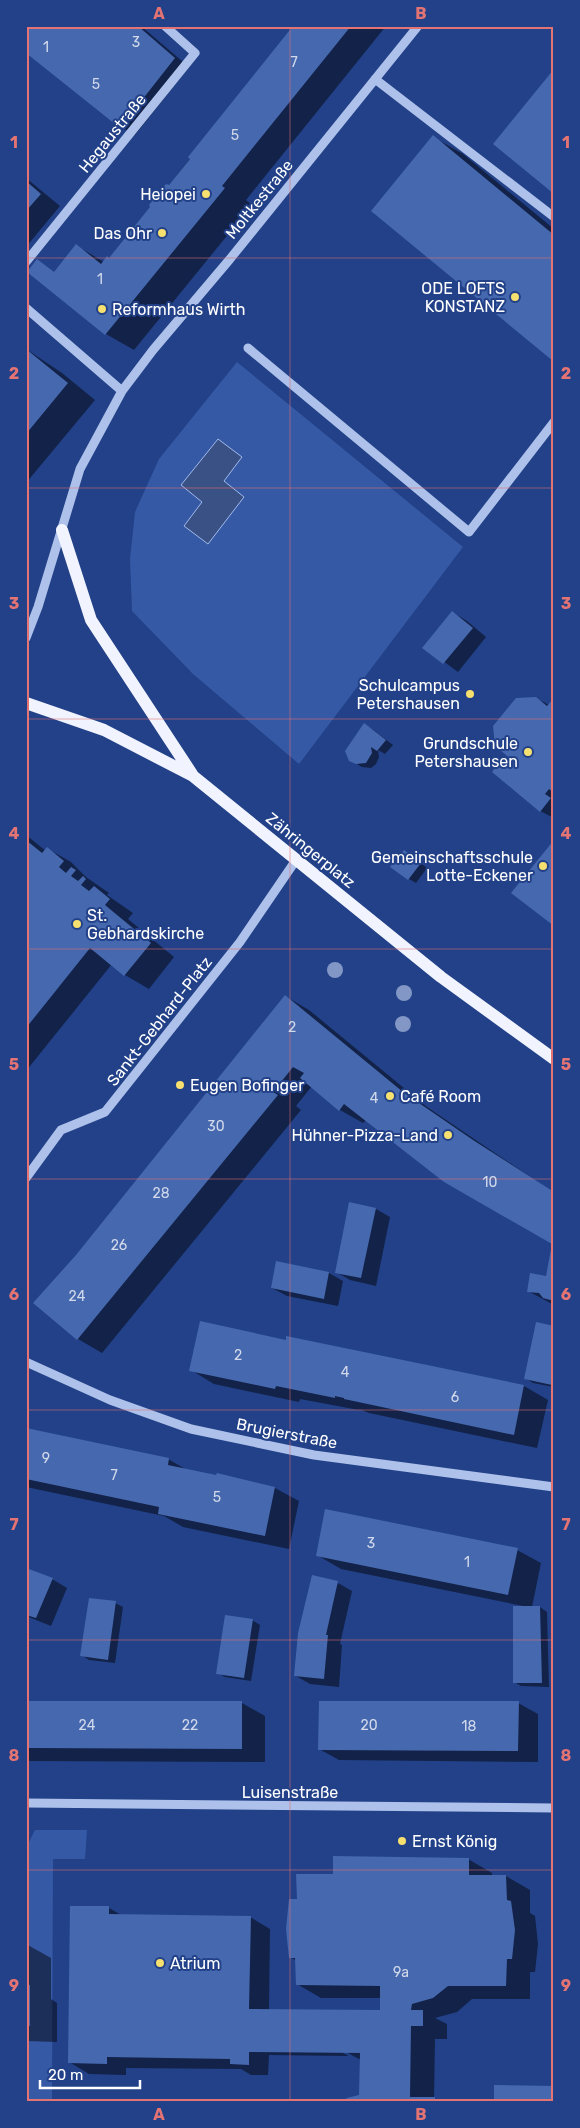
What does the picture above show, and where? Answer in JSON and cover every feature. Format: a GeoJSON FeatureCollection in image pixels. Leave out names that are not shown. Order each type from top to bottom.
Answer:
{"type":"FeatureCollection","features":[{"type":"Feature","properties":{"kind":"main road"},"geometry":{"type":"LineString","coordinates":[[62,530],[91,620],[193,776]]}},
{"type":"Feature","properties":{"kind":"main road","name":"Zähringerplatz"},"geometry":{"type":"LineString","coordinates":[[26,703],[104,730],[193,776],[441,977],[554,1059]]}},
{"type":"Feature","properties":{"kind":"street","name":"Hegaustraße"},"geometry":{"type":"LineString","coordinates":[[26,262],[195,53],[165,26]]}},
{"type":"Feature","properties":{"kind":"street","name":"Moltkestraße"},"geometry":{"type":"LineString","coordinates":[[122,391],[153,350],[418,26]]}},
{"type":"Feature","properties":{"kind":"street"},"geometry":{"type":"LineString","coordinates":[[375,79],[554,217]]}},
{"type":"Feature","properties":{"kind":"street"},"geometry":{"type":"LineString","coordinates":[[458,156],[464,148]]}},
{"type":"Feature","properties":{"kind":"street"},"geometry":{"type":"LineString","coordinates":[[26,308],[122,391],[80,469],[26,638]]}},
{"type":"Feature","properties":{"kind":"street"},"geometry":{"type":"LineString","coordinates":[[248,348],[469,532],[554,422]]}},
{"type":"Feature","properties":{"kind":"street","name":"Sankt-Gebhard-Platz"},"geometry":{"type":"LineString","coordinates":[[26,1178],[60,1130],[105,1112],[240,942],[296,860]]}},
{"type":"Feature","properties":{"kind":"street","name":"Brugierstraße"},"geometry":{"type":"LineString","coordinates":[[26,1362],[110,1400],[191,1429],[314,1454],[554,1487]]}},
{"type":"Feature","properties":{"kind":"street","name":"Luisenstraße"},"geometry":{"type":"LineString","coordinates":[[26,1803],[554,1808]]}},
{"type":"Feature","properties":{"kind":"shaded area"},"geometry":{"type":"Polygon","coordinates":[[[237,362],[463,547],[299,764],[193,674],[132,611],[130,559],[135,512],[159,459],[237,362]]]}},
{"type":"Feature","properties":{"kind":"shaded area"},"geometry":{"type":"Polygon","coordinates":[[[218,439],[242,457],[224,481],[244,497],[208,544],[184,526],[202,502],[181,485],[218,439]]]}},
{"type":"Feature","properties":{"kind":"shaded area"},"geometry":{"type":"Polygon","coordinates":[[[35,1830],[87,1830],[85,1859],[53,1859],[52,2100],[277,2102],[26,2102],[26,1848],[35,1830]]]}},
{"type":"Feature","properties":{"kind":"building"},"geometry":{"type":"Polygon","coordinates":[[[26,26],[138,26],[175,58],[120,128],[26,53],[26,26]]]}},
{"type":"Feature","properties":{"kind":"building"},"geometry":{"type":"Polygon","coordinates":[[[293,26],[351,26],[222,186],[225,188],[105,335],[27,272],[37,259],[54,272],[76,244],[101,264],[107,256],[109,258],[166,184],[169,185],[190,159],[188,157],[293,26]]]}},
{"type":"Feature","properties":{"kind":"building"},"geometry":{"type":"Polygon","coordinates":[[[554,69],[554,194],[493,144],[554,69]]]}},
{"type":"Feature","properties":{"kind":"building","name":"ODE LOFTS KONSTANZ"},"geometry":{"type":"Polygon","coordinates":[[[433,135],[554,235],[553,361],[371,211],[433,135]]]}},
{"type":"Feature","properties":{"kind":"building"},"geometry":{"type":"Polygon","coordinates":[[[26,181],[41,194],[26,211],[26,181]]]}},
{"type":"Feature","properties":{"kind":"building"},"geometry":{"type":"Polygon","coordinates":[[[26,349],[68,383],[26,434],[26,349]]]}},
{"type":"Feature","properties":{"kind":"building"},"geometry":{"type":"Polygon","coordinates":[[[452,611],[473,628],[443,664],[422,648],[452,611]]]}},
{"type":"Feature","properties":{"kind":"building","name":"Grundschule Petershausen"},"geometry":{"type":"Polygon","coordinates":[[[536,697],[547,706],[554,698],[554,793],[549,789],[545,794],[551,798],[540,812],[492,772],[502,759],[508,763],[511,759],[495,746],[493,726],[516,698],[536,697]]]}},
{"type":"Feature","properties":{"kind":"building"},"geometry":{"type":"Polygon","coordinates":[[[364,723],[386,740],[377,751],[371,747],[372,753],[366,763],[356,764],[349,761],[345,751],[364,723]]]}},
{"type":"Feature","properties":{"kind":"building","name":"St. Gebhardskirche"},"geometry":{"type":"Polygon","coordinates":[[[26,840],[42,853],[47,847],[64,861],[59,867],[66,873],[71,867],[76,870],[71,876],[78,881],[83,876],[86,879],[81,885],[89,891],[94,886],[110,899],[105,905],[151,943],[124,976],[90,948],[26,1028],[26,840]]]}},
{"type":"Feature","properties":{"kind":"building","name":"Gemeinschaftsschule Lotte-Eckener"},"geometry":{"type":"Polygon","coordinates":[[[554,840],[554,926],[511,893],[554,840]]]}},
{"type":"Feature","properties":{"kind":"building"},"geometry":{"type":"Polygon","coordinates":[[[404,850],[421,863],[408,880],[390,867],[404,850]]]}},
{"type":"Feature","properties":{"kind":"building"},"geometry":{"type":"Polygon","coordinates":[[[285,995],[403,1092],[554,1192],[554,1301],[543,1298],[539,1293],[527,1292],[530,1273],[546,1276],[552,1244],[444,1182],[344,1104],[339,1111],[300,1078],[304,1073],[293,1067],[273,1092],[278,1095],[77,1340],[33,1303],[76,1255],[285,995]]]}},
{"type":"Feature","properties":{"kind":"building"},"geometry":{"type":"Polygon","coordinates":[[[349,1202],[376,1208],[361,1278],[335,1273],[349,1202]]]}},
{"type":"Feature","properties":{"kind":"building"},"geometry":{"type":"Polygon","coordinates":[[[276,1261],[329,1272],[324,1299],[271,1288],[276,1261]]]}},
{"type":"Feature","properties":{"kind":"building"},"geometry":{"type":"Polygon","coordinates":[[[200,1321],[286,1340],[286,1336],[524,1385],[514,1435],[335,1396],[335,1398],[276,1386],[275,1389],[189,1371],[200,1321]]]}},
{"type":"Feature","properties":{"kind":"building"},"geometry":{"type":"Polygon","coordinates":[[[536,1322],[554,1326],[552,1385],[524,1379],[536,1322]]]}},
{"type":"Feature","properties":{"kind":"building"},"geometry":{"type":"Polygon","coordinates":[[[26,1428],[169,1458],[168,1465],[216,1475],[217,1473],[275,1487],[265,1536],[158,1514],[159,1507],[26,1479],[26,1428]]]}},
{"type":"Feature","properties":{"kind":"building"},"geometry":{"type":"Polygon","coordinates":[[[325,1509],[518,1548],[508,1595],[316,1556],[325,1509]]]}},
{"type":"Feature","properties":{"kind":"building"},"geometry":{"type":"Polygon","coordinates":[[[26,1568],[53,1578],[36,1618],[26,1615],[26,1568]]]}},
{"type":"Feature","properties":{"kind":"building"},"geometry":{"type":"Polygon","coordinates":[[[312,1575],[338,1581],[326,1635],[328,1635],[324,1679],[294,1676],[298,1633],[312,1575]]]}},
{"type":"Feature","properties":{"kind":"building"},"geometry":{"type":"Polygon","coordinates":[[[89,1598],[116,1601],[108,1660],[80,1656],[89,1598]]]}},
{"type":"Feature","properties":{"kind":"building"},"geometry":{"type":"Polygon","coordinates":[[[513,1606],[540,1606],[542,1683],[513,1683],[513,1606]]]}},
{"type":"Feature","properties":{"kind":"building"},"geometry":{"type":"Polygon","coordinates":[[[225,1615],[253,1619],[244,1678],[216,1674],[225,1615]]]}},
{"type":"Feature","properties":{"kind":"building"},"geometry":{"type":"Polygon","coordinates":[[[26,1701],[242,1701],[242,1749],[26,1748],[26,1701]]]}},
{"type":"Feature","properties":{"kind":"building"},"geometry":{"type":"Polygon","coordinates":[[[319,1701],[519,1701],[518,1751],[318,1750],[319,1701]]]}},
{"type":"Feature","properties":{"kind":"building"},"geometry":{"type":"Polygon","coordinates":[[[333,1856],[469,1858],[469,1875],[506,1875],[507,1900],[511,1901],[515,1930],[512,1959],[507,1959],[506,1986],[448,1986],[433,1998],[412,2004],[411,2010],[423,2010],[423,2026],[411,2026],[410,2097],[435,2097],[435,2102],[340,2102],[359,2095],[360,2053],[249,2052],[249,2065],[230,2064],[230,2059],[107,2057],[107,2064],[68,2063],[70,1906],[109,1906],[109,1914],[251,1916],[249,2009],[380,2010],[380,1986],[296,1985],[295,1958],[289,1958],[286,1929],[289,1899],[297,1899],[296,1874],[333,1874],[333,1856]]]}},
{"type":"Feature","properties":{"kind":"building"},"geometry":{"type":"Polygon","coordinates":[[[26,1985],[30,1985],[30,2026],[26,2026],[26,1985]]]}},
{"type":"Feature","properties":{"kind":"building"},"geometry":{"type":"Polygon","coordinates":[[[494,2085],[554,2086],[554,2102],[494,2102],[494,2085]]]}},
{"type":"Feature","properties":{"kind":"place","name":"Heiopei"},"geometry":{"type":"Point","coordinates":[206,194]}},
{"type":"Feature","properties":{"kind":"place","name":"Das Ohr"},"geometry":{"type":"Point","coordinates":[162,233]}},
{"type":"Feature","properties":{"kind":"place","name":"ODE LOFTS KONSTANZ"},"geometry":{"type":"Point","coordinates":[515,297]}},
{"type":"Feature","properties":{"kind":"place","name":"Reformhaus Wirth"},"geometry":{"type":"Point","coordinates":[102,309]}},
{"type":"Feature","properties":{"kind":"place","name":"Schulcampus Petershausen"},"geometry":{"type":"Point","coordinates":[470,694]}},
{"type":"Feature","properties":{"kind":"place","name":"Grundschule Petershausen"},"geometry":{"type":"Point","coordinates":[528,752]}},
{"type":"Feature","properties":{"kind":"place","name":"Gemeinschaftsschule Lotte-Eckener"},"geometry":{"type":"Point","coordinates":[543,866]}},
{"type":"Feature","properties":{"kind":"place","name":"St. Gebhardskirche"},"geometry":{"type":"Point","coordinates":[77,924]}},
{"type":"Feature","properties":{"kind":"place","name":"Eugen Bofinger"},"geometry":{"type":"Point","coordinates":[180,1085]}},
{"type":"Feature","properties":{"kind":"place","name":"Café Room"},"geometry":{"type":"Point","coordinates":[390,1096]}},
{"type":"Feature","properties":{"kind":"place","name":"Hühner-Pizza-Land"},"geometry":{"type":"Point","coordinates":[448,1135]}},
{"type":"Feature","properties":{"kind":"place","name":"Ernst König"},"geometry":{"type":"Point","coordinates":[402,1841]}},
{"type":"Feature","properties":{"kind":"place","name":"Atrium"},"geometry":{"type":"Point","coordinates":[160,1963]}}]}
